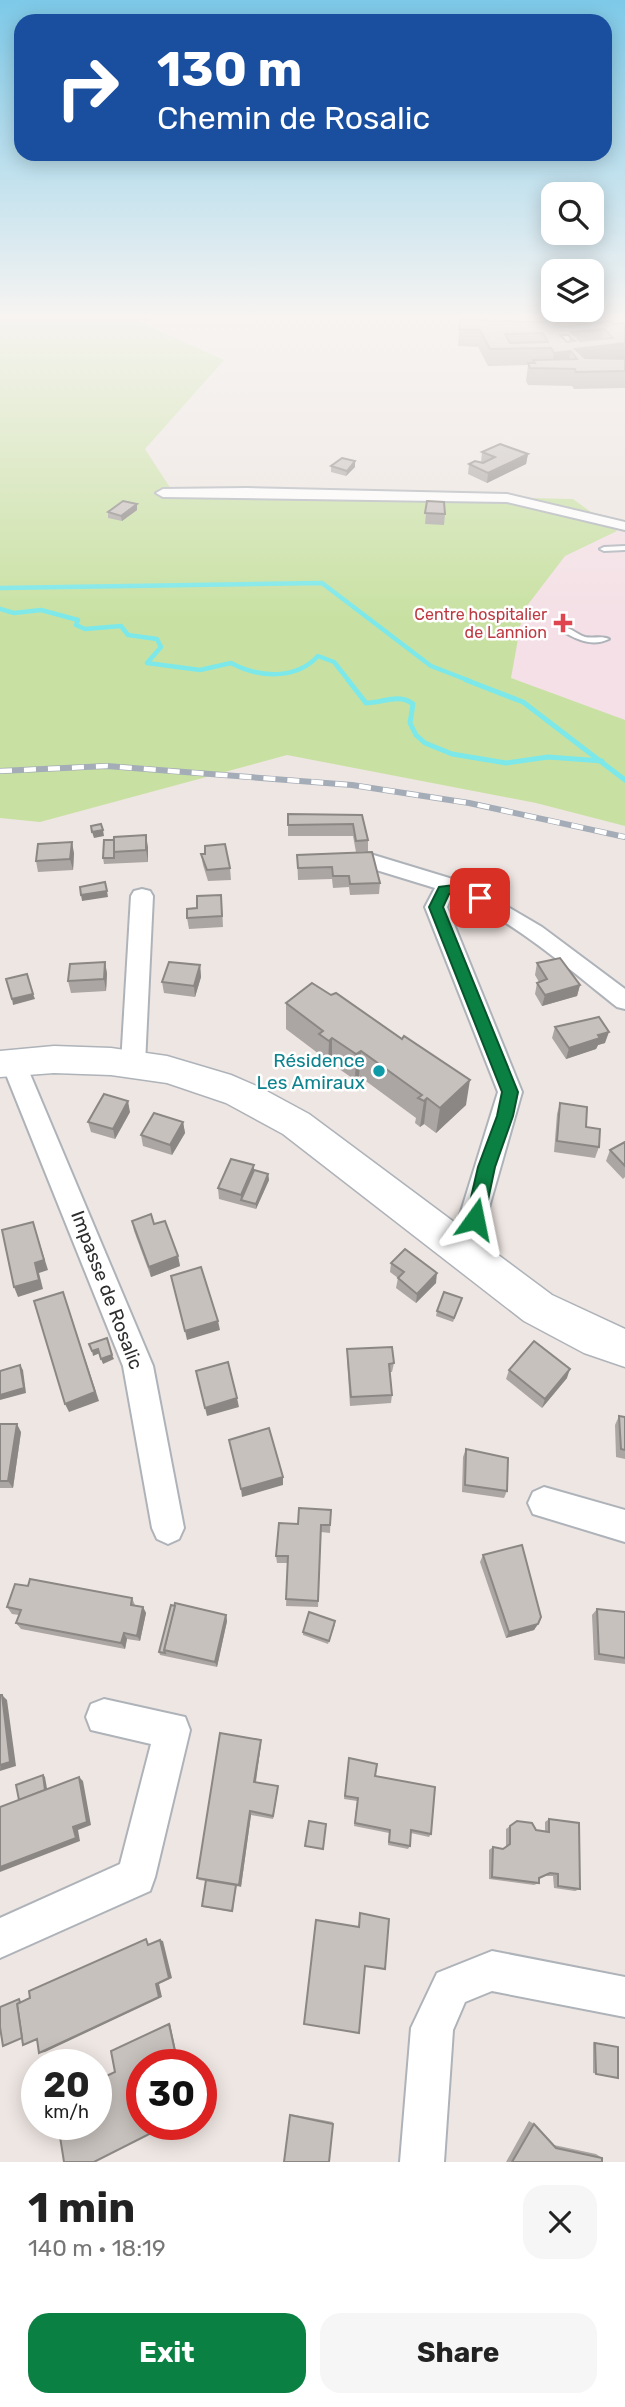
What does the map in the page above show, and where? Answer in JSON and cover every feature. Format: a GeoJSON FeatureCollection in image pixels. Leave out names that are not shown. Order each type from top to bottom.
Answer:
{"type":"FeatureCollection","features":[{"type":"Feature","properties":{"kind":"main road"},"geometry":{"type":"LineString","coordinates":[[6,1063],[69,1059],[133,1064],[218,1084],[296,1124],[538,1308],[625,1348]]}},
{"type":"Feature","properties":{"kind":"street"},"geometry":{"type":"LineString","coordinates":[[163,493],[247,492],[507,498],[625,526]]}},
{"type":"Feature","properties":{"kind":"street"},"geometry":{"type":"LineString","coordinates":[[368,860],[406,869],[462,889],[498,907],[558,948],[625,1002]]}},
{"type":"Feature","properties":{"kind":"street"},"geometry":{"type":"LineString","coordinates":[[462,889],[443,890],[436,907],[510,1092],[505,1116],[486,1167],[470,1255]]}},
{"type":"Feature","properties":{"kind":"street"},"geometry":{"type":"LineString","coordinates":[[133,1064],[142,896]]}},
{"type":"Feature","properties":{"kind":"street","name":"Impasse de Rosalic"},"geometry":{"type":"LineString","coordinates":[[6,1063],[138,1366],[168,1528]]}},
{"type":"Feature","properties":{"kind":"street"},"geometry":{"type":"LineString","coordinates":[[544,1503],[625,1526]]}},
{"type":"Feature","properties":{"kind":"street"},"geometry":{"type":"LineString","coordinates":[[0,1938],[136,1877],[172,1730],[104,1717]]}},
{"type":"Feature","properties":{"kind":"street"},"geometry":{"type":"LineString","coordinates":[[422,2162],[432,2028],[451,1987],[492,1971],[625,1997]]}},
{"type":"Feature","properties":{"kind":"lane"},"geometry":{"type":"LineString","coordinates":[[604,549],[625,548]]}},
{"type":"Feature","properties":{"kind":"lane"},"geometry":{"type":"LineString","coordinates":[[565,629],[584,640],[605,639]]}},
{"type":"Feature","properties":{"kind":"shaded area","name":"Centre hospitalier de Lannion"},"geometry":{"type":"Polygon","coordinates":[[[625,528],[625,737],[520,683],[473,646],[571,543],[596,532],[625,528]]]}},
{"type":"Feature","properties":{"kind":"green space"},"geometry":{"type":"Polygon","coordinates":[[[0,419],[172,419],[145,449],[171,489],[573,499],[617,531],[565,556],[523,611],[511,678],[625,720],[625,826],[536,803],[287,755],[40,822],[0,818],[0,419]]]}},
{"type":"Feature","properties":{"kind":"building"},"geometry":{"type":"Polygon","coordinates":[[[500,444],[528,454],[488,473],[469,464],[475,461],[483,463],[495,457],[482,452],[500,444]]]}},
{"type":"Feature","properties":{"kind":"building"},"geometry":{"type":"Polygon","coordinates":[[[342,458],[355,461],[347,471],[331,466],[342,458]]]}},
{"type":"Feature","properties":{"kind":"building"},"geometry":{"type":"Polygon","coordinates":[[[123,501],[137,504],[121,516],[108,512],[123,501]]]}},
{"type":"Feature","properties":{"kind":"building"},"geometry":{"type":"Polygon","coordinates":[[[427,501],[444,502],[445,514],[425,513],[427,501]]]}},
{"type":"Feature","properties":{"kind":"building"},"geometry":{"type":"Polygon","coordinates":[[[288,814],[362,815],[368,840],[356,841],[353,824],[288,825],[288,814]]]}},
{"type":"Feature","properties":{"kind":"building"},"geometry":{"type":"Polygon","coordinates":[[[101,824],[103,830],[92,832],[91,826],[101,824]]]}},
{"type":"Feature","properties":{"kind":"building"},"geometry":{"type":"Polygon","coordinates":[[[146,835],[146,850],[113,852],[114,837],[146,835]]]}},
{"type":"Feature","properties":{"kind":"building"},"geometry":{"type":"Polygon","coordinates":[[[104,840],[114,840],[114,858],[103,858],[104,840]]]}},
{"type":"Feature","properties":{"kind":"building"},"geometry":{"type":"Polygon","coordinates":[[[72,842],[70,859],[36,861],[38,844],[72,842]]]}},
{"type":"Feature","properties":{"kind":"building"},"geometry":{"type":"Polygon","coordinates":[[[225,844],[230,868],[207,870],[201,854],[205,854],[205,846],[225,844]]]}},
{"type":"Feature","properties":{"kind":"building"},"geometry":{"type":"Polygon","coordinates":[[[372,852],[380,883],[350,884],[349,876],[333,876],[332,867],[298,868],[297,855],[372,852]]]}},
{"type":"Feature","properties":{"kind":"building"},"geometry":{"type":"Polygon","coordinates":[[[105,882],[107,891],[81,895],[80,887],[105,882]]]}},
{"type":"Feature","properties":{"kind":"building"},"geometry":{"type":"Polygon","coordinates":[[[221,895],[222,916],[187,918],[187,909],[197,908],[197,896],[221,895]]]}},
{"type":"Feature","properties":{"kind":"building"},"geometry":{"type":"Polygon","coordinates":[[[469,898],[478,906],[467,911],[471,915],[464,918],[451,907],[469,898]]]}},
{"type":"Feature","properties":{"kind":"building"},"geometry":{"type":"Polygon","coordinates":[[[560,958],[580,985],[545,995],[537,983],[547,979],[537,963],[560,958]]]}},
{"type":"Feature","properties":{"kind":"building"},"geometry":{"type":"Polygon","coordinates":[[[105,962],[104,979],[68,981],[70,964],[105,962]]]}},
{"type":"Feature","properties":{"kind":"building"},"geometry":{"type":"Polygon","coordinates":[[[169,962],[200,965],[194,986],[162,982],[169,962]]]}},
{"type":"Feature","properties":{"kind":"building"},"geometry":{"type":"Polygon","coordinates":[[[27,974],[33,994],[12,999],[6,979],[27,974]]]}},
{"type":"Feature","properties":{"kind":"building"},"geometry":{"type":"Polygon","coordinates":[[[312,983],[331,995],[336,993],[402,1039],[404,1036],[470,1080],[440,1108],[427,1098],[424,1101],[418,1098],[422,1095],[361,1051],[356,1054],[332,1038],[329,1041],[319,1034],[323,1031],[286,1003],[312,983]]]}},
{"type":"Feature","properties":{"kind":"building"},"geometry":{"type":"Polygon","coordinates":[[[599,1017],[609,1032],[598,1035],[600,1038],[569,1048],[555,1027],[599,1017]]]}},
{"type":"Feature","properties":{"kind":"building"},"geometry":{"type":"Polygon","coordinates":[[[104,1094],[128,1101],[113,1129],[88,1122],[104,1094]]]}},
{"type":"Feature","properties":{"kind":"building"},"geometry":{"type":"Polygon","coordinates":[[[560,1103],[587,1107],[586,1127],[600,1129],[599,1147],[557,1141],[560,1103]]]}},
{"type":"Feature","properties":{"kind":"building"},"geometry":{"type":"Polygon","coordinates":[[[154,1113],[183,1122],[170,1145],[141,1135],[154,1113]]]}},
{"type":"Feature","properties":{"kind":"building"},"geometry":{"type":"Polygon","coordinates":[[[625,1142],[625,1166],[610,1150],[625,1142]]]}},
{"type":"Feature","properties":{"kind":"building"},"geometry":{"type":"Polygon","coordinates":[[[231,1159],[254,1165],[241,1195],[218,1188],[231,1159]]]}},
{"type":"Feature","properties":{"kind":"building"},"geometry":{"type":"Polygon","coordinates":[[[254,1170],[268,1174],[256,1204],[241,1200],[254,1170]]]}},
{"type":"Feature","properties":{"kind":"building"},"geometry":{"type":"Polygon","coordinates":[[[151,1214],[154,1224],[165,1221],[178,1256],[149,1267],[132,1221],[151,1214]]]}},
{"type":"Feature","properties":{"kind":"building"},"geometry":{"type":"Polygon","coordinates":[[[33,1222],[44,1260],[35,1263],[39,1280],[14,1287],[2,1230],[33,1222]]]}},
{"type":"Feature","properties":{"kind":"building"},"geometry":{"type":"Polygon","coordinates":[[[405,1249],[437,1273],[417,1294],[398,1278],[404,1272],[391,1263],[405,1249]]]}},
{"type":"Feature","properties":{"kind":"building"},"geometry":{"type":"Polygon","coordinates":[[[201,1267],[218,1321],[185,1331],[171,1276],[201,1267]]]}},
{"type":"Feature","properties":{"kind":"building"},"geometry":{"type":"Polygon","coordinates":[[[63,1292],[95,1392],[65,1404],[34,1301],[63,1292]]]}},
{"type":"Feature","properties":{"kind":"building"},"geometry":{"type":"Polygon","coordinates":[[[444,1292],[462,1298],[454,1318],[437,1311],[444,1292]]]}},
{"type":"Feature","properties":{"kind":"building"},"geometry":{"type":"Polygon","coordinates":[[[107,1338],[112,1355],[101,1359],[98,1349],[92,1351],[89,1344],[107,1338]]]}},
{"type":"Feature","properties":{"kind":"building"},"geometry":{"type":"Polygon","coordinates":[[[534,1341],[570,1369],[545,1399],[509,1370],[534,1341]]]}},
{"type":"Feature","properties":{"kind":"building"},"geometry":{"type":"Polygon","coordinates":[[[392,1347],[394,1363],[389,1364],[392,1395],[351,1397],[347,1349],[392,1347]]]}},
{"type":"Feature","properties":{"kind":"building"},"geometry":{"type":"Polygon","coordinates":[[[228,1362],[237,1398],[205,1408],[196,1371],[228,1362]]]}},
{"type":"Feature","properties":{"kind":"building"},"geometry":{"type":"Polygon","coordinates":[[[20,1365],[24,1388],[0,1395],[0,1371],[20,1365]]]}},
{"type":"Feature","properties":{"kind":"building"},"geometry":{"type":"Polygon","coordinates":[[[619,1416],[625,1417],[625,1450],[621,1449],[619,1416]]]}},
{"type":"Feature","properties":{"kind":"building"},"geometry":{"type":"Polygon","coordinates":[[[0,1424],[17,1424],[8,1481],[0,1481],[0,1424]]]}},
{"type":"Feature","properties":{"kind":"building"},"geometry":{"type":"Polygon","coordinates":[[[269,1428],[283,1477],[241,1489],[229,1440],[269,1428]]]}},
{"type":"Feature","properties":{"kind":"building"},"geometry":{"type":"Polygon","coordinates":[[[466,1449],[508,1458],[507,1491],[465,1485],[466,1449]]]}},
{"type":"Feature","properties":{"kind":"building"},"geometry":{"type":"Polygon","coordinates":[[[299,1508],[331,1510],[330,1525],[321,1525],[318,1601],[286,1599],[288,1556],[276,1556],[279,1523],[298,1524],[299,1508]]]}},
{"type":"Feature","properties":{"kind":"building"},"geometry":{"type":"Polygon","coordinates":[[[522,1545],[541,1617],[538,1624],[509,1632],[483,1555],[522,1545]]]}},
{"type":"Feature","properties":{"kind":"building"},"geometry":{"type":"Polygon","coordinates":[[[30,1579],[132,1598],[131,1605],[143,1607],[137,1636],[124,1633],[121,1643],[16,1623],[21,1610],[7,1607],[15,1584],[28,1586],[30,1579]]]}},
{"type":"Feature","properties":{"kind":"building"},"geometry":{"type":"Polygon","coordinates":[[[175,1603],[226,1615],[215,1662],[164,1650],[175,1603]]]}},
{"type":"Feature","properties":{"kind":"building"},"geometry":{"type":"Polygon","coordinates":[[[171,1605],[175,1606],[165,1653],[159,1652],[171,1605]]]}},
{"type":"Feature","properties":{"kind":"building"},"geometry":{"type":"Polygon","coordinates":[[[597,1609],[625,1612],[625,1658],[599,1654],[597,1609]]]}},
{"type":"Feature","properties":{"kind":"building"},"geometry":{"type":"Polygon","coordinates":[[[309,1612],[335,1621],[329,1641],[303,1632],[309,1612]]]}},
{"type":"Feature","properties":{"kind":"building"},"geometry":{"type":"Polygon","coordinates":[[[0,1695],[10,1762],[0,1765],[0,1695]]]}},
{"type":"Feature","properties":{"kind":"building"},"geometry":{"type":"Polygon","coordinates":[[[220,1733],[261,1740],[254,1782],[278,1786],[273,1816],[250,1811],[239,1885],[197,1878],[220,1733]]]}},
{"type":"Feature","properties":{"kind":"building"},"geometry":{"type":"Polygon","coordinates":[[[349,1758],[377,1764],[375,1776],[435,1787],[431,1834],[411,1830],[410,1846],[389,1842],[390,1830],[355,1823],[358,1798],[345,1796],[349,1758]]]}},
{"type":"Feature","properties":{"kind":"building"},"geometry":{"type":"Polygon","coordinates":[[[43,1775],[45,1790],[19,1800],[16,1785],[43,1775]]]}},
{"type":"Feature","properties":{"kind":"building"},"geometry":{"type":"Polygon","coordinates":[[[79,1777],[87,1822],[73,1827],[76,1838],[0,1867],[0,1807],[79,1777]]]}},
{"type":"Feature","properties":{"kind":"building"},"geometry":{"type":"Polygon","coordinates":[[[549,1819],[579,1823],[580,1889],[558,1886],[558,1874],[550,1873],[539,1878],[539,1883],[492,1877],[493,1847],[503,1849],[510,1844],[510,1826],[517,1821],[532,1823],[536,1830],[549,1832],[549,1819]]]}},
{"type":"Feature","properties":{"kind":"building"},"geometry":{"type":"Polygon","coordinates":[[[309,1821],[326,1824],[323,1849],[305,1846],[309,1821]]]}},
{"type":"Feature","properties":{"kind":"building"},"geometry":{"type":"Polygon","coordinates":[[[206,1880],[236,1885],[232,1911],[202,1906],[206,1880]]]}},
{"type":"Feature","properties":{"kind":"building"},"geometry":{"type":"Polygon","coordinates":[[[360,1913],[389,1919],[385,1969],[365,1966],[359,2033],[304,2024],[316,1920],[359,1927],[360,1913]]]}},
{"type":"Feature","properties":{"kind":"building"},"geometry":{"type":"Polygon","coordinates":[[[146,1939],[148,1945],[160,1940],[169,1978],[156,1984],[159,1997],[48,2049],[38,2049],[37,2039],[23,2045],[17,2004],[30,1998],[29,1991],[146,1939]]]}},
{"type":"Feature","properties":{"kind":"building"},"geometry":{"type":"Polygon","coordinates":[[[19,1999],[17,2004],[22,2038],[3,2046],[0,2007],[19,1999]]]}},
{"type":"Feature","properties":{"kind":"building"},"geometry":{"type":"Polygon","coordinates":[[[169,2024],[174,2049],[126,2049],[126,2140],[137,2140],[94,2162],[64,2162],[61,2140],[112,2140],[112,2073],[115,2072],[112,2051],[169,2024]]]}},
{"type":"Feature","properties":{"kind":"building"},"geometry":{"type":"Polygon","coordinates":[[[595,2043],[618,2047],[618,2078],[596,2074],[595,2043]]]}},
{"type":"Feature","properties":{"kind":"building"},"geometry":{"type":"Polygon","coordinates":[[[290,2115],[333,2124],[329,2162],[284,2162],[290,2115]]]}},
{"type":"Feature","properties":{"kind":"building"},"geometry":{"type":"Polygon","coordinates":[[[534,2124],[556,2148],[602,2158],[602,2162],[512,2162],[534,2124]]]}},
{"type":"Feature","properties":{"kind":"waterway"},"geometry":{"type":"LineString","coordinates":[[0,588],[322,583],[431,666],[470,681]]}},
{"type":"Feature","properties":{"kind":"waterway"},"geometry":{"type":"LineString","coordinates":[[0,609],[14,613],[41,610],[78,620],[76,625],[85,629],[121,626],[128,635],[157,639],[161,647],[147,663],[200,670],[231,663],[253,672],[277,674],[299,669],[318,656],[334,662],[349,681]]}},
{"type":"Feature","properties":{"kind":"waterway"},"geometry":{"type":"LineString","coordinates":[[348,680],[366,703],[402,699],[413,704],[410,723],[416,735],[425,743],[452,754],[506,763],[548,757],[600,761]]}},
{"type":"Feature","properties":{"kind":"waterway"},"geometry":{"type":"LineString","coordinates":[[466,680],[523,702],[600,761]]}},
{"type":"Feature","properties":{"kind":"waterway"},"geometry":{"type":"LineString","coordinates":[[600,761],[625,780]]}},
{"type":"Feature","properties":{"kind":"railway"},"geometry":{"type":"LineString","coordinates":[[0,771],[107,766],[352,785],[469,803],[625,837]]}},
{"type":"Feature","properties":{"kind":"place","name":"Centre hospitalier de Lannion"},"geometry":{"type":"Point","coordinates":[563,623]}},
{"type":"Feature","properties":{"kind":"place","name":"Résidence Les Amiraux"},"geometry":{"type":"Point","coordinates":[379,1071]}},
{"type":"Feature","properties":{"kind":"route"},"geometry":{"type":"LineString","coordinates":[[475,1219],[486,1167],[505,1116],[510,1092],[436,907],[443,890],[462,889],[480,898]]}}]}
